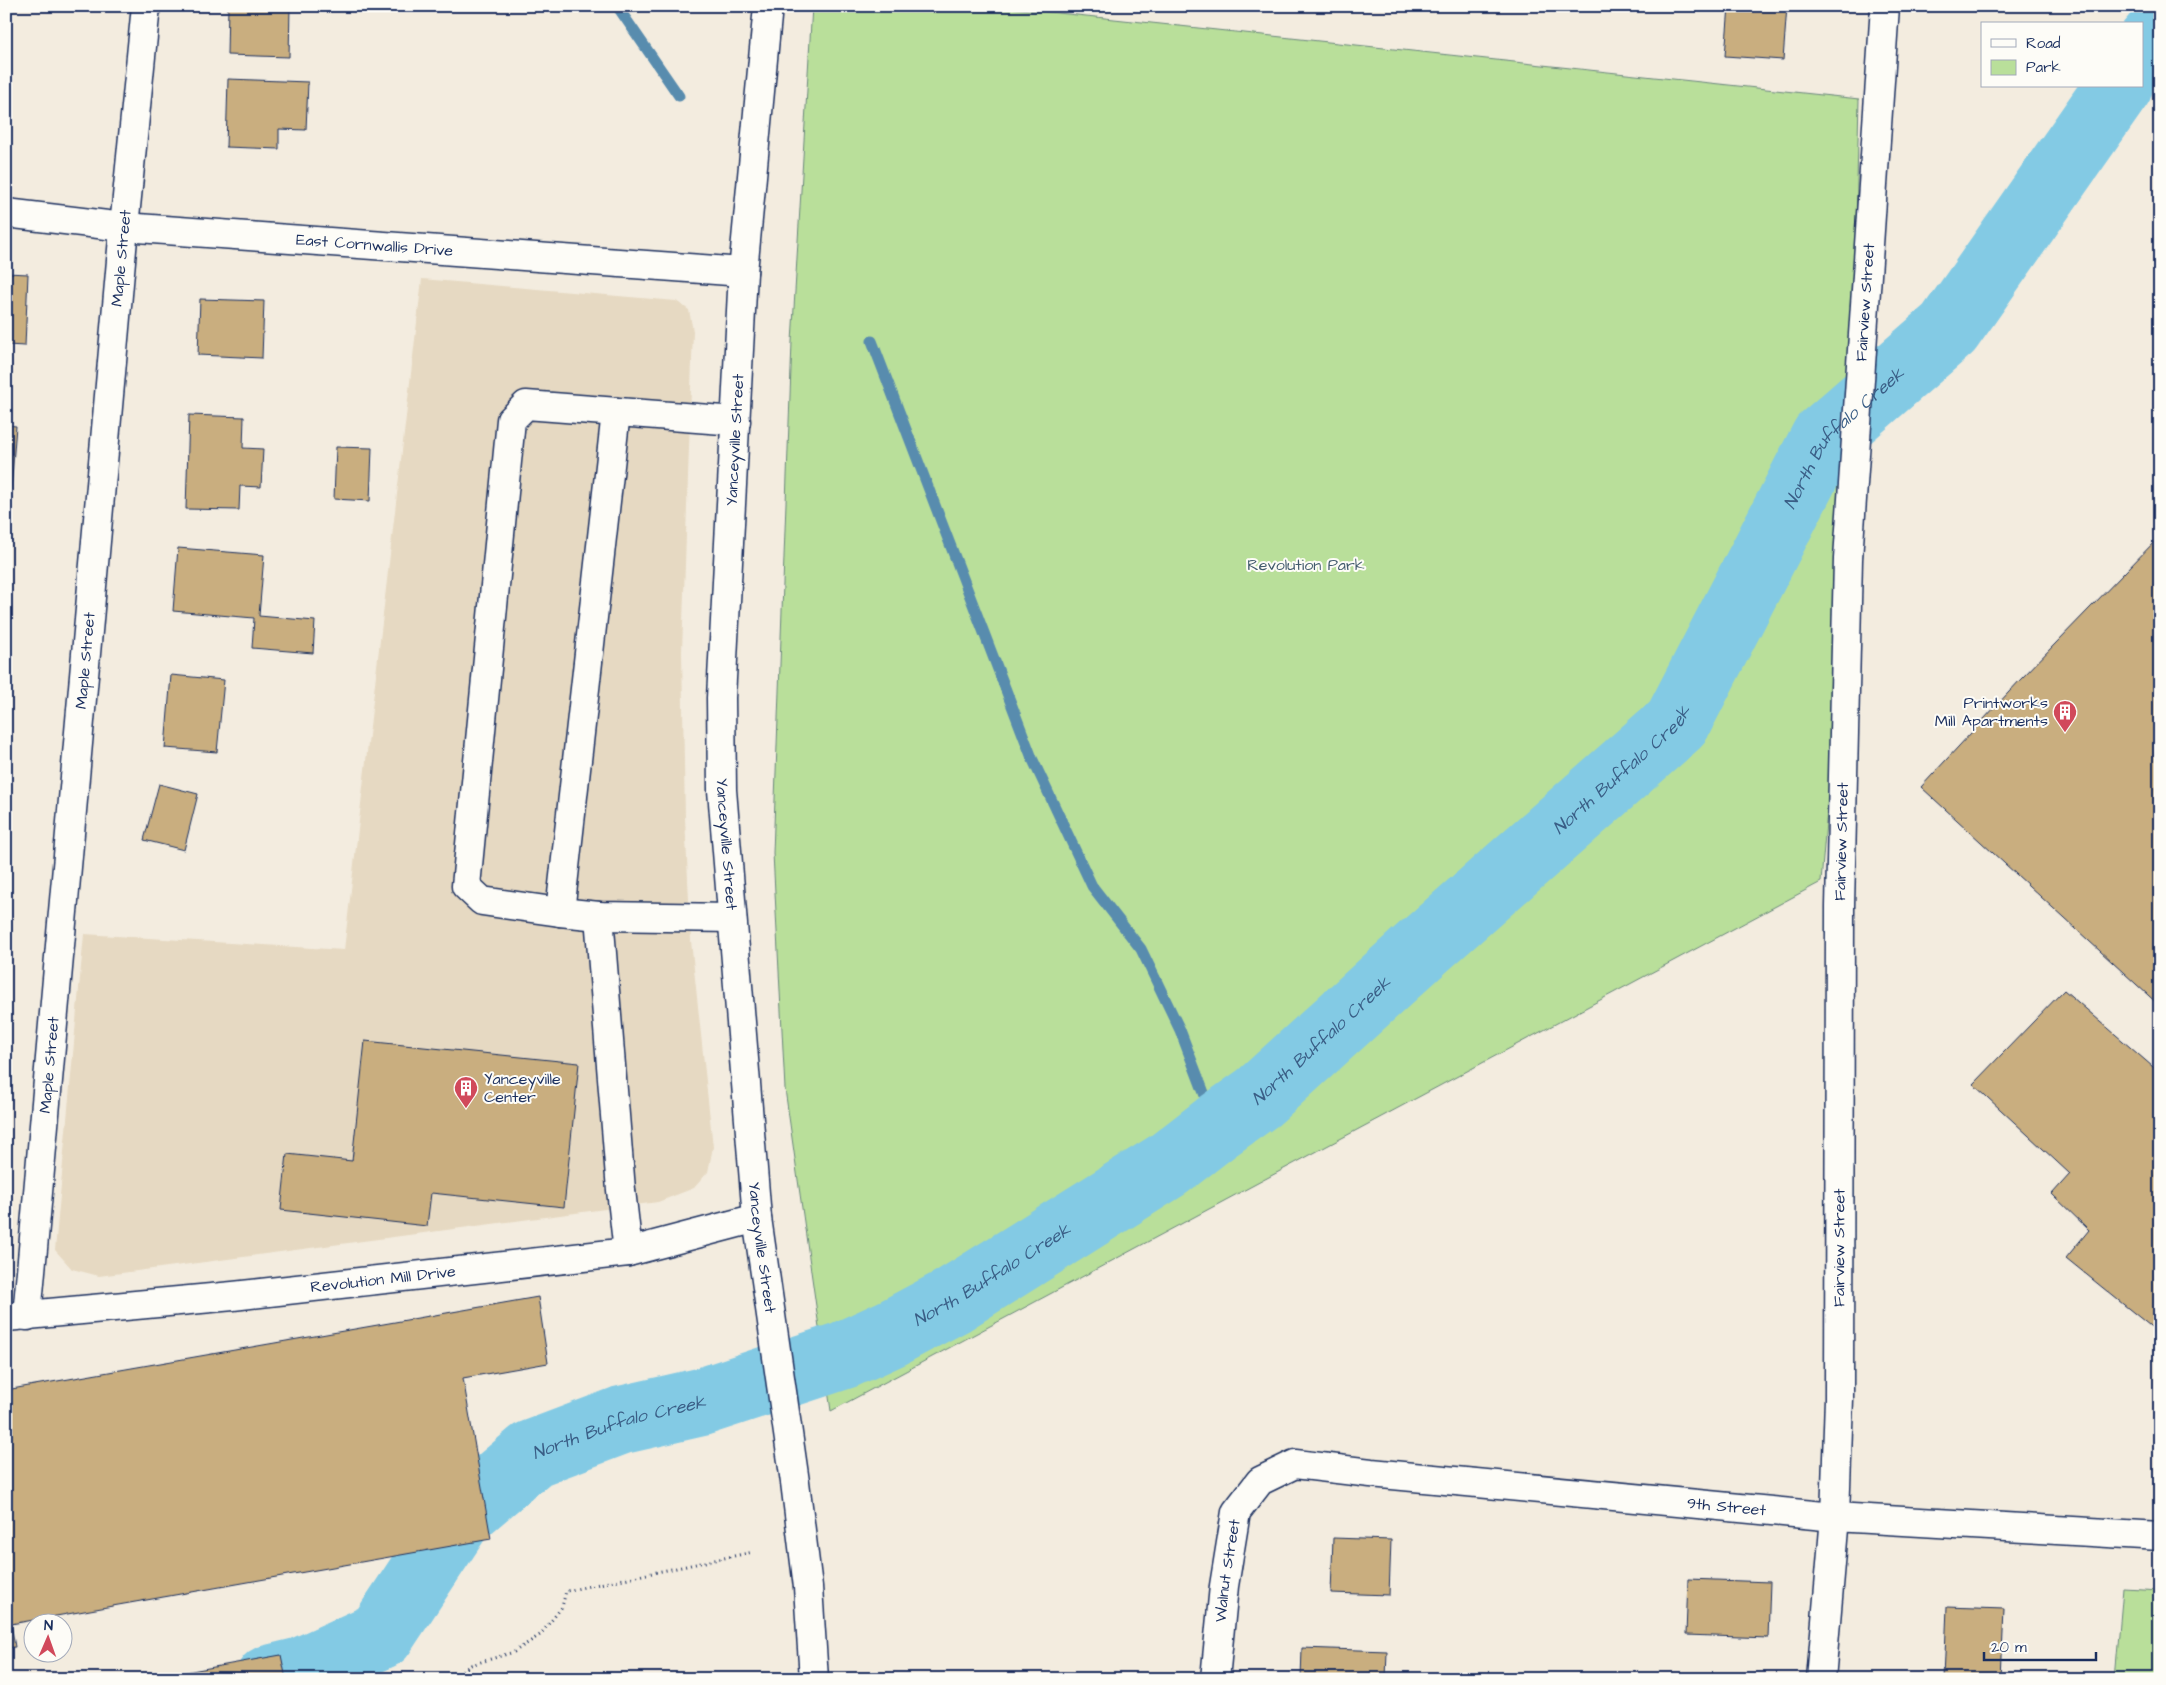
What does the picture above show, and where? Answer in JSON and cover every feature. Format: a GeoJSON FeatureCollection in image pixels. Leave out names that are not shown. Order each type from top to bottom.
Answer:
{"type":"FeatureCollection","features":[{"type":"Feature","properties":{"kind":"street","name":"Maple Street"},"geometry":{"type":"LineString","coordinates":[[16,1317],[146,6]]}},
{"type":"Feature","properties":{"kind":"street","name":"Yanceyville Street"},"geometry":{"type":"LineString","coordinates":[[768,6],[743,272],[721,698],[722,790],[757,1218],[808,1587],[814,1679]]}},
{"type":"Feature","properties":{"kind":"street","name":"Fairview Street"},"geometry":{"type":"LineString","coordinates":[[1821,1679],[1835,1517],[1839,1398],[1840,906],[1848,558],[1865,335],[1885,6]]}},
{"type":"Feature","properties":{"kind":"street","name":"East Cornwallis Drive"},"geometry":{"type":"LineString","coordinates":[[6,213],[124,227],[743,272]]}},
{"type":"Feature","properties":{"kind":"street"},"geometry":{"type":"LineString","coordinates":[[732,918],[599,916],[560,912],[482,901],[466,886],[510,420],[526,405],[736,421]]}},
{"type":"Feature","properties":{"kind":"street"},"geometry":{"type":"LineString","coordinates":[[560,912],[616,412]]}},
{"type":"Feature","properties":{"kind":"street"},"geometry":{"type":"LineString","coordinates":[[599,916],[621,1190],[628,1252]]}},
{"type":"Feature","properties":{"kind":"street","name":"Revolution Mill Drive"},"geometry":{"type":"LineString","coordinates":[[16,1317],[233,1296],[628,1252],[757,1218]]}},
{"type":"Feature","properties":{"kind":"street","name":"9th Street"},"geometry":{"type":"LineString","coordinates":[[1295,1464],[1371,1473],[1835,1517],[2160,1536]]}},
{"type":"Feature","properties":{"kind":"street","name":"Walnut Street"},"geometry":{"type":"LineString","coordinates":[[1215,1679],[1224,1586],[1236,1512],[1260,1481],[1295,1464]]}},
{"type":"Feature","properties":{"kind":"path"},"geometry":{"type":"LineString","coordinates":[[450,1679],[471,1665],[514,1652],[540,1635],[562,1607],[566,1591],[752,1552]]}},
{"type":"Feature","properties":{"kind":"shaded area"},"geometry":{"type":"Polygon","coordinates":[[[422,279],[676,301],[689,310],[693,331],[682,652],[685,818],[691,941],[713,1147],[708,1172],[694,1188],[658,1202],[99,1276],[72,1269],[55,1250],[84,934],[344,950],[422,279]]]}},
{"type":"Feature","properties":{"kind":"green space","name":"Revolution Park"},"geometry":{"type":"Polygon","coordinates":[[[812,6],[993,6],[1859,99],[1848,559],[1821,882],[831,1411],[785,1089],[773,853],[792,342],[812,6]]]}},
{"type":"Feature","properties":{"kind":"green space"},"geometry":{"type":"Polygon","coordinates":[[[2123,1588],[2160,1590],[2160,1679],[2115,1679],[2123,1588]]]}},
{"type":"Feature","properties":{"kind":"building"},"geometry":{"type":"Polygon","coordinates":[[[228,6],[290,6],[289,57],[227,55],[228,6]]]}},
{"type":"Feature","properties":{"kind":"building"},"geometry":{"type":"Polygon","coordinates":[[[1729,6],[1787,6],[1783,60],[1725,56],[1729,6]]]}},
{"type":"Feature","properties":{"kind":"building"},"geometry":{"type":"Polygon","coordinates":[[[228,79],[308,82],[306,130],[279,129],[279,149],[226,147],[228,79]]]}},
{"type":"Feature","properties":{"kind":"building"},"geometry":{"type":"Polygon","coordinates":[[[6,273],[28,274],[25,346],[6,345],[6,273]]]}},
{"type":"Feature","properties":{"kind":"building"},"geometry":{"type":"Polygon","coordinates":[[[200,299],[264,301],[262,358],[198,355],[200,299]]]}},
{"type":"Feature","properties":{"kind":"building"},"geometry":{"type":"Polygon","coordinates":[[[189,415],[244,417],[243,448],[263,449],[261,487],[240,486],[239,510],[186,509],[189,415]]]}},
{"type":"Feature","properties":{"kind":"building"},"geometry":{"type":"Polygon","coordinates":[[[6,425],[16,426],[11,490],[6,490],[6,425]]]}},
{"type":"Feature","properties":{"kind":"building"},"geometry":{"type":"Polygon","coordinates":[[[336,447],[372,448],[370,501],[334,499],[336,447]]]}},
{"type":"Feature","properties":{"kind":"building","name":"Printworks Mill Apartments"},"geometry":{"type":"Polygon","coordinates":[[[2160,536],[2160,1006],[1921,787],[2021,679],[2160,536]]]}},
{"type":"Feature","properties":{"kind":"building"},"geometry":{"type":"Polygon","coordinates":[[[178,548],[264,555],[259,616],[315,621],[313,653],[252,648],[254,618],[173,611],[178,548]]]}},
{"type":"Feature","properties":{"kind":"building"},"geometry":{"type":"Polygon","coordinates":[[[171,675],[224,680],[217,752],[165,748],[171,675]]]}},
{"type":"Feature","properties":{"kind":"building"},"geometry":{"type":"Polygon","coordinates":[[[159,784],[198,794],[184,850],[144,840],[159,784]]]}},
{"type":"Feature","properties":{"kind":"building"},"geometry":{"type":"Polygon","coordinates":[[[2064,990],[2160,1073],[2160,1334],[2066,1258],[2089,1230],[2052,1194],[2070,1174],[1973,1084],[2064,990]]]}},
{"type":"Feature","properties":{"kind":"building","name":"Yanceyville Center"},"geometry":{"type":"Polygon","coordinates":[[[365,1041],[579,1063],[564,1207],[431,1193],[427,1226],[281,1210],[287,1154],[352,1161],[365,1041]]]}},
{"type":"Feature","properties":{"kind":"building"},"geometry":{"type":"Polygon","coordinates":[[[538,1297],[548,1363],[463,1378],[491,1539],[72,1613],[22,1612],[22,1622],[11,1624],[15,1647],[6,1648],[6,1390],[538,1297]]]}},
{"type":"Feature","properties":{"kind":"building"},"geometry":{"type":"Polygon","coordinates":[[[1333,1538],[1391,1540],[1389,1595],[1331,1593],[1333,1538]]]}},
{"type":"Feature","properties":{"kind":"building"},"geometry":{"type":"Polygon","coordinates":[[[1688,1579],[1770,1582],[1768,1638],[1686,1635],[1688,1579]]]}},
{"type":"Feature","properties":{"kind":"building"},"geometry":{"type":"Polygon","coordinates":[[[1947,1607],[2004,1609],[2001,1679],[1944,1679],[1947,1607]]]}},
{"type":"Feature","properties":{"kind":"building"},"geometry":{"type":"Polygon","coordinates":[[[1302,1648],[1387,1651],[1386,1679],[1301,1679],[1302,1648]]]}},
{"type":"Feature","properties":{"kind":"building"},"geometry":{"type":"Polygon","coordinates":[[[281,1655],[286,1679],[147,1679],[281,1655]]]}},
{"type":"Feature","properties":{"kind":"waterway"},"geometry":{"type":"LineString","coordinates":[[617,6],[679,96]]}},
{"type":"Feature","properties":{"kind":"waterway","name":"North Buffalo Creek"},"geometry":{"type":"LineString","coordinates":[[2144,51],[2160,32]]}},
{"type":"Feature","properties":{"kind":"waterway","name":"North Buffalo Creek"},"geometry":{"type":"LineString","coordinates":[[269,1679],[302,1671],[381,1635],[461,1514],[532,1454],[622,1420],[701,1402],[844,1355],[892,1333],[952,1301],[1168,1165],[1259,1097],[1418,952],[1677,723],[1824,438],[1949,329],[2118,88]]}},
{"type":"Feature","properties":{"kind":"waterway"},"geometry":{"type":"LineString","coordinates":[[872,341],[1032,758],[1092,886],[1141,949],[1180,1030],[1217,1127]]}},
{"type":"Feature","properties":{"kind":"place","name":"Printworks Mill Apartments"},"geometry":{"type":"Point","coordinates":[2065,733]}},
{"type":"Feature","properties":{"kind":"place","name":"Yanceyville Center"},"geometry":{"type":"Point","coordinates":[466,1109]}}]}
